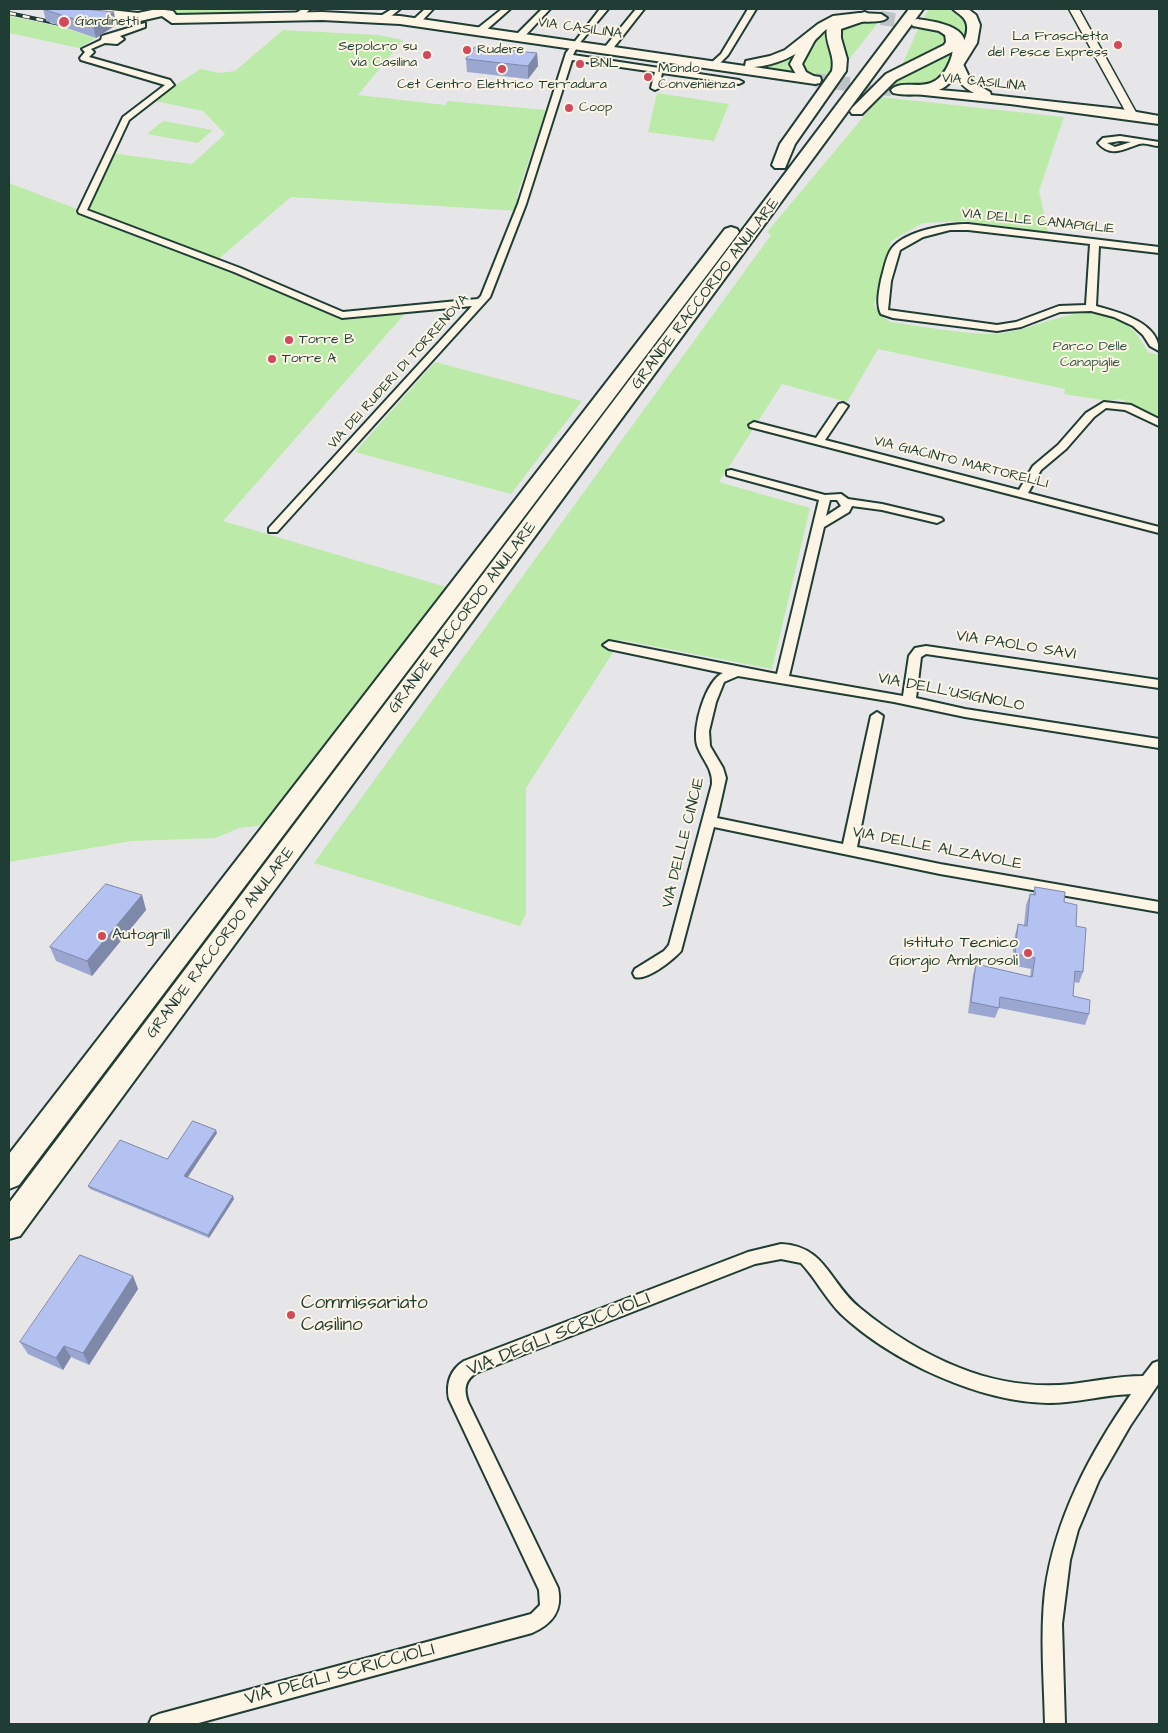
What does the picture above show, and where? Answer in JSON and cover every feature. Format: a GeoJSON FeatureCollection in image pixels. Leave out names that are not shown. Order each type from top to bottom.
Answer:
{"type":"FeatureCollection","features":[{"type":"Feature","properties":{"kind":"highway"},"geometry":{"type":"LineString","coordinates":[[957,64],[965,52],[973,28],[971,19],[960,9]]}},
{"type":"Feature","properties":{"kind":"highway"},"geometry":{"type":"LineString","coordinates":[[780,165],[782,152],[814,109],[839,70],[841,58],[833,35],[834,27],[842,22],[875,14]]}},
{"type":"Feature","properties":{"kind":"highway","name":"GRANDE RACCORDO ANULARE"},"geometry":{"type":"LineString","coordinates":[[9,1176],[780,165],[875,14]]}},
{"type":"Feature","properties":{"kind":"highway","name":"GRANDE RACCORDO ANULARE"},"geometry":{"type":"LineString","coordinates":[[9,1226],[809,154],[917,16]]}},
{"type":"Feature","properties":{"kind":"highway"},"geometry":{"type":"LineString","coordinates":[[809,154],[838,131],[891,77],[949,48],[953,42],[952,33]]}},
{"type":"Feature","properties":{"kind":"main road"},"geometry":{"type":"LineString","coordinates":[[73,9],[93,10],[141,21],[160,10],[169,14],[163,23]]}},
{"type":"Feature","properties":{"kind":"main road","name":"VIA CASILINA"},"geometry":{"type":"LineString","coordinates":[[141,21],[163,23],[302,13],[382,19],[481,30],[815,80]]}},
{"type":"Feature","properties":{"kind":"main road","name":"VIA CASILINA"},"geometry":{"type":"LineString","coordinates":[[714,64],[766,62],[780,58],[796,49],[826,23],[875,14]]}},
{"type":"Feature","properties":{"kind":"main road"},"geometry":{"type":"LineString","coordinates":[[917,16],[952,33],[959,42],[957,64],[960,77],[968,85],[986,94],[1010,100]]}},
{"type":"Feature","properties":{"kind":"main road"},"geometry":{"type":"LineString","coordinates":[[810,38],[796,64],[801,74],[815,80]]}},
{"type":"Feature","properties":{"kind":"main road"},"geometry":{"type":"LineString","coordinates":[[898,90],[938,86],[946,80],[957,64]]}},
{"type":"Feature","properties":{"kind":"main road","name":"VIA CASILINA"},"geometry":{"type":"LineString","coordinates":[[898,90],[1106,110],[1133,116]]}},
{"type":"Feature","properties":{"kind":"main road","name":"VIA CASILINA"},"geometry":{"type":"LineString","coordinates":[[1036,103],[1159,120]]}},
{"type":"Feature","properties":{"kind":"street"},"geometry":{"type":"LineString","coordinates":[[382,19],[396,9]]}},
{"type":"Feature","properties":{"kind":"street"},"geometry":{"type":"LineString","coordinates":[[416,22],[429,9]]}},
{"type":"Feature","properties":{"kind":"street"},"geometry":{"type":"LineString","coordinates":[[481,30],[506,9]]}},
{"type":"Feature","properties":{"kind":"street"},"geometry":{"type":"LineString","coordinates":[[520,36],[546,9]]}},
{"type":"Feature","properties":{"kind":"street","name":"VIA DEI RUDERI DI TORRENOVA"},"geometry":{"type":"LineString","coordinates":[[273,530],[481,302],[522,204],[569,57],[575,44],[604,9]]}},
{"type":"Feature","properties":{"kind":"street"},"geometry":{"type":"LineString","coordinates":[[608,49],[640,9]]}},
{"type":"Feature","properties":{"kind":"street"},"geometry":{"type":"LineString","coordinates":[[714,64],[724,56],[752,9]]}},
{"type":"Feature","properties":{"kind":"street"},"geometry":{"type":"LineString","coordinates":[[1074,9],[1133,116]]}},
{"type":"Feature","properties":{"kind":"street"},"geometry":{"type":"LineString","coordinates":[[141,21],[114,36],[106,37],[104,41],[86,49],[90,52],[84,58],[165,81],[170,85],[126,119],[82,211],[237,270],[342,315],[481,302]]}},
{"type":"Feature","properties":{"kind":"street","name":"VIA CASILINA"},"geometry":{"type":"LineString","coordinates":[[569,57],[739,82]]}},
{"type":"Feature","properties":{"kind":"street"},"geometry":{"type":"LineString","coordinates":[[655,88],[659,70]]}},
{"type":"Feature","properties":{"kind":"street"},"geometry":{"type":"LineString","coordinates":[[1106,110],[1120,106],[1123,97]]}},
{"type":"Feature","properties":{"kind":"street"},"geometry":{"type":"LineString","coordinates":[[1138,141],[1159,144]]}},
{"type":"Feature","properties":{"kind":"street","name":"VIA DELLE CANAPIGLIE"},"geometry":{"type":"LineString","coordinates":[[1091,308],[1059,309],[1018,325],[996,328],[893,316],[884,312],[882,306],[886,283],[896,249],[908,241],[933,232],[961,226],[1159,250]]}},
{"type":"Feature","properties":{"kind":"street"},"geometry":{"type":"LineString","coordinates":[[1095,242],[1091,308],[1113,313],[1130,321],[1144,330],[1153,344],[1159,348]]}},
{"type":"Feature","properties":{"kind":"street"},"geometry":{"type":"LineString","coordinates":[[1022,494],[1036,470],[1062,447],[1090,415],[1103,405],[1112,404],[1133,409],[1159,423]]}},
{"type":"Feature","properties":{"kind":"street"},"geometry":{"type":"LineString","coordinates":[[819,442],[843,406]]}},
{"type":"Feature","properties":{"kind":"street","name":"VIA GIACINTO MARTORELLI"},"geometry":{"type":"LineString","coordinates":[[754,426],[1159,530]]}},
{"type":"Feature","properties":{"kind":"street"},"geometry":{"type":"LineString","coordinates":[[731,473],[825,498],[835,496],[847,502],[882,507],[936,520]]}},
{"type":"Feature","properties":{"kind":"street"},"geometry":{"type":"LineString","coordinates":[[782,679],[825,498]]}},
{"type":"Feature","properties":{"kind":"street"},"geometry":{"type":"LineString","coordinates":[[818,526],[845,510],[847,502]]}},
{"type":"Feature","properties":{"kind":"street"},"geometry":{"type":"LineString","coordinates":[[609,645],[684,659],[737,672]]}},
{"type":"Feature","properties":{"kind":"street","name":"VIA PAOLO SAVI"},"geometry":{"type":"LineString","coordinates":[[909,701],[915,656],[922,650],[1159,684]]}},
{"type":"Feature","properties":{"kind":"street","name":"VIA DELL'USIGNOLO"},"geometry":{"type":"LineString","coordinates":[[737,672],[909,701],[991,718],[1159,744]]}},
{"type":"Feature","properties":{"kind":"street","name":"VIA DELLE CINCIE"},"geometry":{"type":"LineString","coordinates":[[640,973],[669,955],[676,947],[719,776],[716,763],[704,744],[705,722],[717,682],[725,675],[737,672]]}},
{"type":"Feature","properties":{"kind":"street"},"geometry":{"type":"LineString","coordinates":[[850,850],[876,716]]}},
{"type":"Feature","properties":{"kind":"street","name":"VIA DELLE ALZAVOLE"},"geometry":{"type":"LineString","coordinates":[[709,821],[850,850],[1159,907]]}},
{"type":"Feature","properties":{"kind":"street","name":"VIA DEGLI SCRICCIOLI"},"geometry":{"type":"LineString","coordinates":[[159,1724],[532,1623],[543,1617],[551,1604],[548,1588],[460,1405],[456,1390],[461,1374],[470,1367],[754,1257],[784,1252],[800,1254],[807,1258],[842,1303],[866,1323],[923,1362],[962,1378],[994,1386],[1048,1394],[1070,1393],[1115,1385],[1147,1385]]}},
{"type":"Feature","properties":{"kind":"street"},"geometry":{"type":"LineString","coordinates":[[1055,1724],[1053,1613],[1055,1588],[1064,1545],[1086,1484],[1147,1385],[1159,1369]]}},
{"type":"Feature","properties":{"kind":"green space"},"geometry":{"type":"Polygon","coordinates":[[[170,9],[261,9],[257,14],[175,15],[170,9]]]}},
{"type":"Feature","properties":{"kind":"green space"},"geometry":{"type":"Polygon","coordinates":[[[929,9],[954,11],[965,17],[968,22],[968,30],[964,40],[922,21],[929,9]]]}},
{"type":"Feature","properties":{"kind":"green space"},"geometry":{"type":"Polygon","coordinates":[[[9,16],[61,27],[96,38],[79,48],[9,33],[9,16]]]}},
{"type":"Feature","properties":{"kind":"green space"},"geometry":{"type":"Polygon","coordinates":[[[880,20],[847,62],[836,28],[845,22],[880,20]]]}},
{"type":"Feature","properties":{"kind":"green space"},"geometry":{"type":"Polygon","coordinates":[[[828,26],[840,60],[832,79],[803,73],[800,56],[828,26]]]}},
{"type":"Feature","properties":{"kind":"green space"},"geometry":{"type":"Polygon","coordinates":[[[919,27],[943,34],[949,44],[901,67],[919,27]]]}},
{"type":"Feature","properties":{"kind":"green space"},"geometry":{"type":"Polygon","coordinates":[[[283,30],[378,35],[403,40],[358,95],[445,105],[448,101],[546,110],[516,198],[523,199],[519,211],[291,197],[215,262],[345,315],[408,310],[223,521],[480,597],[313,819],[239,828],[216,838],[132,841],[9,862],[9,183],[82,211],[110,153],[192,164],[225,134],[203,111],[151,100],[201,69],[220,73],[235,71],[283,30]]]}},
{"type":"Feature","properties":{"kind":"green space"},"geometry":{"type":"Polygon","coordinates":[[[957,46],[944,80],[924,87],[887,86],[889,82],[957,46]]]}},
{"type":"Feature","properties":{"kind":"green space"},"geometry":{"type":"Polygon","coordinates":[[[797,52],[790,62],[792,69],[799,76],[740,67],[760,65],[797,52]]]}},
{"type":"Feature","properties":{"kind":"green space"},"geometry":{"type":"Polygon","coordinates":[[[657,93],[729,104],[714,141],[648,132],[657,93]]]}},
{"type":"Feature","properties":{"kind":"green space","name":"Parco Delle Canapiglie"},"geometry":{"type":"Polygon","coordinates":[[[880,97],[1064,117],[1039,191],[1048,232],[963,221],[923,223],[891,241],[874,305],[884,317],[890,322],[951,331],[988,334],[1007,332],[1079,314],[1097,313],[1115,318],[1133,330],[1148,352],[1159,355],[1159,418],[1120,399],[1109,401],[1064,394],[1065,389],[878,349],[847,402],[782,384],[719,482],[810,508],[772,669],[621,640],[526,788],[526,914],[520,926],[314,863],[771,235],[767,232],[880,97]]]}},
{"type":"Feature","properties":{"kind":"green space"},"geometry":{"type":"Polygon","coordinates":[[[163,121],[213,130],[198,143],[147,134],[163,121]]]}},
{"type":"Feature","properties":{"kind":"green space"},"geometry":{"type":"Polygon","coordinates":[[[435,362],[582,401],[511,494],[355,452],[435,362]]]}},
{"type":"Feature","properties":{"kind":"building"},"geometry":{"type":"Polygon","coordinates":[[[43,9],[84,9],[114,12],[93,25],[43,9]]]}},
{"type":"Feature","properties":{"kind":"building"},"geometry":{"type":"Polygon","coordinates":[[[475,47],[537,53],[528,66],[466,59],[475,47]]]}},
{"type":"Feature","properties":{"kind":"building"},"geometry":{"type":"Polygon","coordinates":[[[106,884],[142,895],[87,961],[50,947],[106,884]]]}},
{"type":"Feature","properties":{"kind":"building"},"geometry":{"type":"Polygon","coordinates":[[[1035,887],[1065,892],[1064,902],[1077,905],[1076,926],[1086,928],[1083,972],[1075,971],[1073,996],[1090,1000],[1089,1014],[1000,997],[999,1008],[971,1002],[976,964],[1032,977],[1035,958],[1015,954],[1018,924],[1027,926],[1030,894],[1035,895],[1035,887]]]}},
{"type":"Feature","properties":{"kind":"building"},"geometry":{"type":"Polygon","coordinates":[[[193,1121],[216,1130],[184,1176],[233,1196],[208,1235],[88,1186],[120,1140],[167,1159],[193,1121]]]}},
{"type":"Feature","properties":{"kind":"building"},"geometry":{"type":"Polygon","coordinates":[[[80,1255],[133,1276],[83,1353],[64,1346],[56,1358],[20,1342],[80,1255]]]}},
{"type":"Feature","properties":{"kind":"tunnel"},"geometry":{"type":"LineString","coordinates":[[881,18],[917,23]]}},
{"type":"Feature","properties":{"kind":"tunnel"},"geometry":{"type":"LineString","coordinates":[[815,80],[898,90]]}},
{"type":"Feature","properties":{"kind":"railway"},"geometry":{"type":"LineString","coordinates":[[9,13],[60,24]]}},
{"type":"Feature","properties":{"kind":"place","name":"Giardinetti"},"geometry":{"type":"Point","coordinates":[64,22]}},
{"type":"Feature","properties":{"kind":"place","name":"La Fraschetta del Pesce Express"},"geometry":{"type":"Point","coordinates":[1118,45]}},
{"type":"Feature","properties":{"kind":"place","name":"Rudere"},"geometry":{"type":"Point","coordinates":[467,50]}},
{"type":"Feature","properties":{"kind":"place","name":"Sepolcro su via Casilina"},"geometry":{"type":"Point","coordinates":[427,55]}},
{"type":"Feature","properties":{"kind":"place","name":"BNL"},"geometry":{"type":"Point","coordinates":[580,64]}},
{"type":"Feature","properties":{"kind":"place","name":"Cet Centro Elettrico Terradura"},"geometry":{"type":"Point","coordinates":[502,69]}},
{"type":"Feature","properties":{"kind":"place","name":"Mondo Convenienza"},"geometry":{"type":"Point","coordinates":[648,77]}},
{"type":"Feature","properties":{"kind":"place","name":"Coop"},"geometry":{"type":"Point","coordinates":[569,108]}},
{"type":"Feature","properties":{"kind":"place","name":"Torre B"},"geometry":{"type":"Point","coordinates":[289,340]}},
{"type":"Feature","properties":{"kind":"place","name":"Torre A"},"geometry":{"type":"Point","coordinates":[272,359]}},
{"type":"Feature","properties":{"kind":"place","name":"Autogrill"},"geometry":{"type":"Point","coordinates":[102,936]}},
{"type":"Feature","properties":{"kind":"place","name":"Istituto Tecnico Giorgio Ambrosoli"},"geometry":{"type":"Point","coordinates":[1028,953]}},
{"type":"Feature","properties":{"kind":"place","name":"Commissariato Casilino"},"geometry":{"type":"Point","coordinates":[291,1315]}}]}
